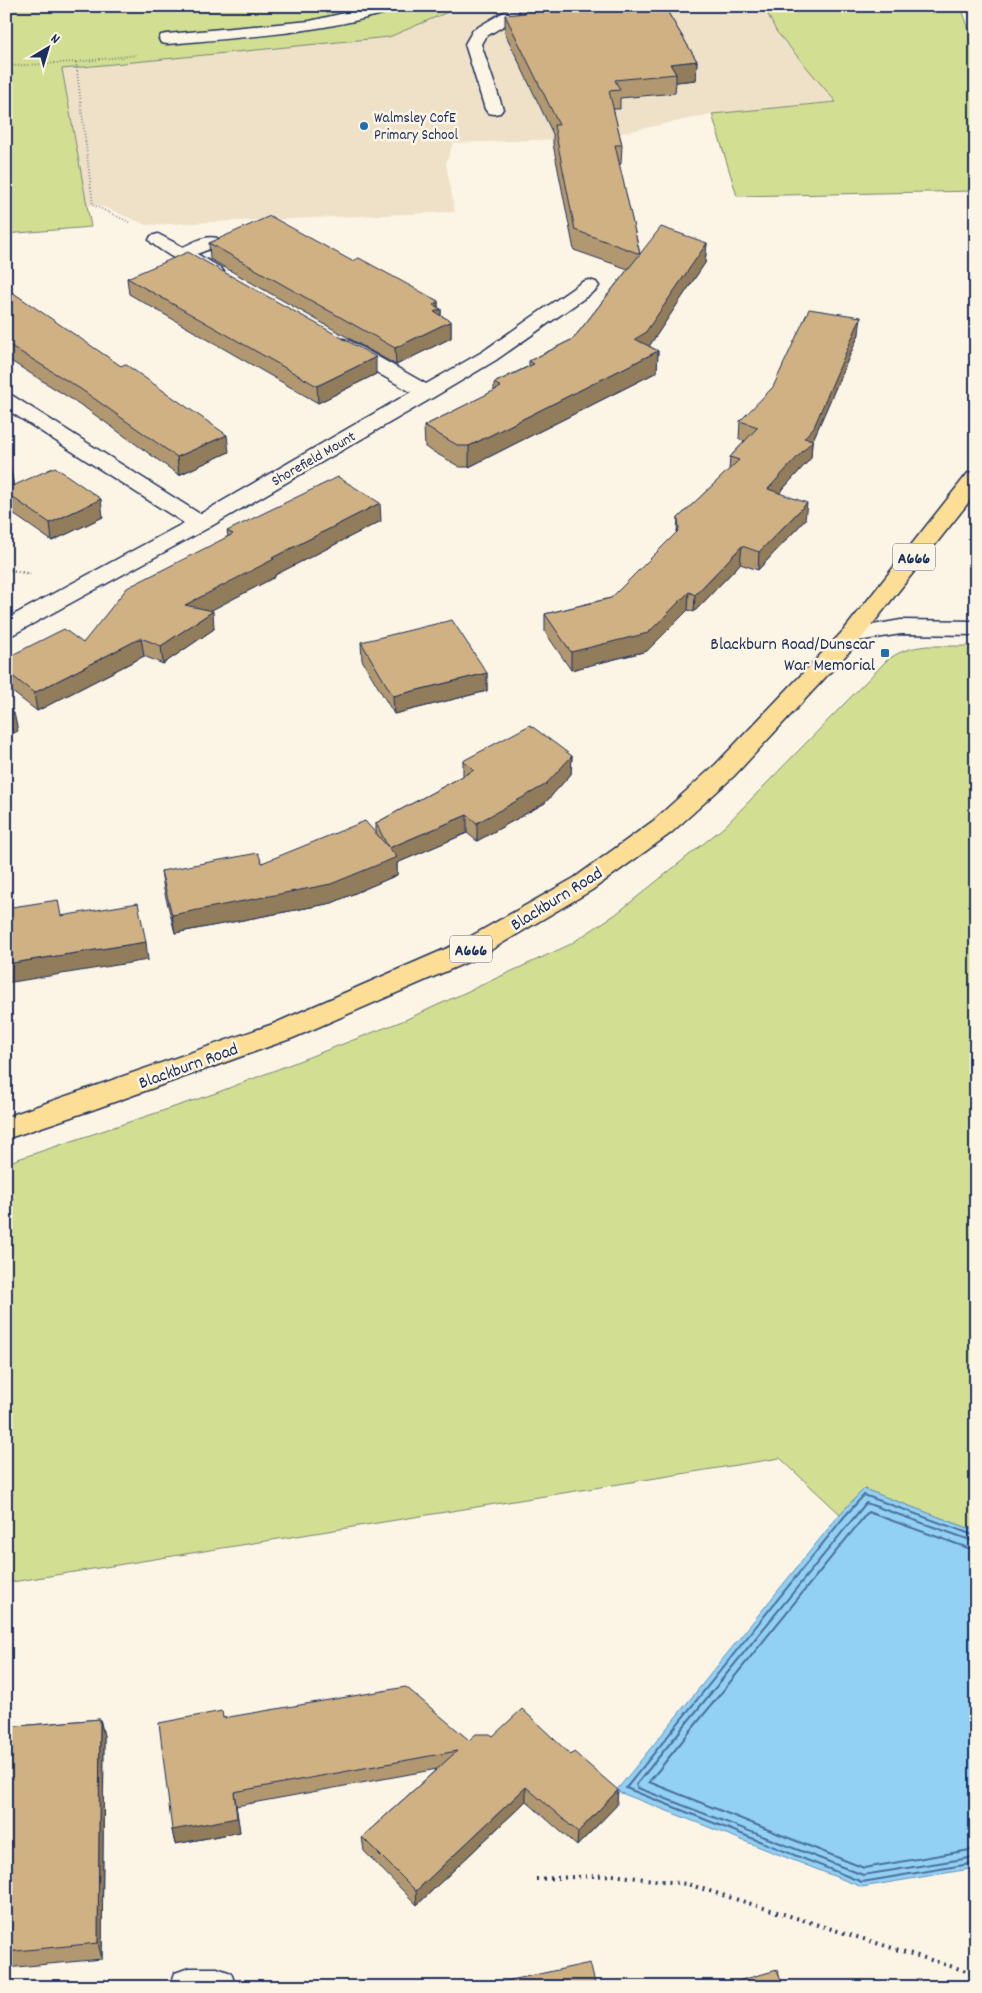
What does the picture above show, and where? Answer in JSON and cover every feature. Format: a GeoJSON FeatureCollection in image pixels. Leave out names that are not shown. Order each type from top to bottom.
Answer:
{"type":"FeatureCollection","features":[{"type":"Feature","properties":{"kind":"highway","name":"Blackburn Road"},"geometry":{"type":"LineString","coordinates":[[6,1128],[82,1103],[283,1031],[469,950],[583,884],[662,827],[725,770],[852,635],[976,478]]}},
{"type":"Feature","properties":{"kind":"street"},"geometry":{"type":"LineString","coordinates":[[167,39],[308,27],[364,16],[393,6]]}},
{"type":"Feature","properties":{"kind":"street"},"geometry":{"type":"LineString","coordinates":[[494,109],[473,44],[479,34],[526,6]]}},
{"type":"Feature","properties":{"kind":"street"},"geometry":{"type":"LineString","coordinates":[[158,240],[233,283]]}},
{"type":"Feature","properties":{"kind":"street"},"geometry":{"type":"LineString","coordinates":[[182,254],[210,242]]}},
{"type":"Feature","properties":{"kind":"street","name":"Shorefield Mount"},"geometry":{"type":"LineString","coordinates":[[6,629],[200,523],[489,356],[589,286]]}},
{"type":"Feature","properties":{"kind":"street"},"geometry":{"type":"LineString","coordinates":[[325,335],[426,393]]}},
{"type":"Feature","properties":{"kind":"street"},"geometry":{"type":"LineString","coordinates":[[6,400],[200,523]]}},
{"type":"Feature","properties":{"kind":"street"},"geometry":{"type":"LineString","coordinates":[[852,635],[901,627],[976,628]]}},
{"type":"Feature","properties":{"kind":"street"},"geometry":{"type":"LineString","coordinates":[[189,1987],[208,1985],[217,1987]]}},
{"type":"Feature","properties":{"kind":"path"},"geometry":{"type":"LineString","coordinates":[[6,45],[8,66],[76,62],[145,54]]}},
{"type":"Feature","properties":{"kind":"path"},"geometry":{"type":"LineString","coordinates":[[76,62],[93,205],[133,224],[158,240]]}},
{"type":"Feature","properties":{"kind":"path"},"geometry":{"type":"LineString","coordinates":[[536,1879],[612,1875],[686,1884],[976,1974]]}},
{"type":"Feature","properties":{"kind":"shaded area","name":"Walmsley CofE Primary School"},"geometry":{"type":"Polygon","coordinates":[[[462,6],[764,6],[776,31],[836,102],[712,114],[598,138],[453,143],[446,164],[455,212],[146,225],[104,207],[87,205],[62,69],[389,37],[462,6]]]}},
{"type":"Feature","properties":{"kind":"green space"},"geometry":{"type":"Polygon","coordinates":[[[6,6],[462,6],[389,37],[62,69],[91,227],[6,234],[6,6]]]}},
{"type":"Feature","properties":{"kind":"green space"},"geometry":{"type":"Polygon","coordinates":[[[764,6],[961,6],[976,50],[976,191],[737,196],[712,114],[836,102],[776,31],[764,6]]]}},
{"type":"Feature","properties":{"kind":"green space"},"geometry":{"type":"Polygon","coordinates":[[[927,646],[976,646],[976,1531],[864,1489],[840,1514],[780,1458],[6,1583],[6,1163],[216,1093],[405,1020],[569,945],[616,914],[724,827],[886,661],[905,650],[927,646]]]}},
{"type":"Feature","properties":{"kind":"water"},"geometry":{"type":"Polygon","coordinates":[[[864,1489],[976,1531],[976,1868],[862,1887],[616,1791],[840,1514],[864,1489]]]}},
{"type":"Feature","properties":{"kind":"building"},"geometry":{"type":"Polygon","coordinates":[[[521,6],[664,6],[697,61],[670,64],[676,74],[615,80],[620,90],[609,91],[622,145],[615,145],[640,254],[575,230],[554,125],[559,125],[505,15],[525,13],[521,6]]]}},
{"type":"Feature","properties":{"kind":"building"},"geometry":{"type":"Polygon","coordinates":[[[270,216],[352,261],[359,258],[438,301],[433,305],[441,309],[434,312],[451,321],[395,348],[209,243],[270,216]]]}},
{"type":"Feature","properties":{"kind":"building"},"geometry":{"type":"Polygon","coordinates":[[[661,227],[707,243],[645,333],[635,339],[658,351],[469,446],[459,446],[424,426],[501,387],[494,383],[534,364],[529,361],[573,339],[661,227]]]}},
{"type":"Feature","properties":{"kind":"building"},"geometry":{"type":"Polygon","coordinates":[[[188,252],[376,357],[317,386],[127,278],[188,252]]]}},
{"type":"Feature","properties":{"kind":"building"},"geometry":{"type":"Polygon","coordinates":[[[6,288],[121,366],[125,364],[227,435],[177,457],[82,390],[6,343],[6,288]]]}},
{"type":"Feature","properties":{"kind":"building"},"geometry":{"type":"Polygon","coordinates":[[[809,309],[861,317],[814,427],[804,438],[813,440],[768,489],[807,503],[759,552],[742,546],[695,595],[689,592],[648,633],[571,652],[545,614],[611,598],[679,530],[678,518],[739,460],[730,457],[758,427],[740,421],[773,387],[809,309]]]}},
{"type":"Feature","properties":{"kind":"building"},"geometry":{"type":"Polygon","coordinates":[[[55,467],[101,499],[50,523],[6,493],[6,489],[55,467]]]}},
{"type":"Feature","properties":{"kind":"building"},"geometry":{"type":"Polygon","coordinates":[[[338,477],[380,503],[185,605],[213,611],[161,646],[141,638],[34,693],[6,671],[6,658],[64,629],[83,643],[127,588],[233,534],[227,531],[338,477]]]}},
{"type":"Feature","properties":{"kind":"building"},"geometry":{"type":"Polygon","coordinates":[[[452,620],[487,673],[393,696],[361,642],[452,620]]]}},
{"type":"Feature","properties":{"kind":"building"},"geometry":{"type":"Polygon","coordinates":[[[6,706],[14,713],[6,717],[6,706]]]}},
{"type":"Feature","properties":{"kind":"building"},"geometry":{"type":"Polygon","coordinates":[[[530,725],[572,756],[545,785],[477,823],[467,815],[389,848],[397,857],[331,884],[172,915],[161,871],[258,853],[262,863],[365,821],[388,847],[376,823],[474,770],[463,761],[530,725]]]}},
{"type":"Feature","properties":{"kind":"building"},"geometry":{"type":"Polygon","coordinates":[[[58,900],[61,916],[138,903],[146,942],[6,964],[6,902],[11,902],[12,907],[58,900]]]}},
{"type":"Feature","properties":{"kind":"building"},"geometry":{"type":"Polygon","coordinates":[[[406,1687],[469,1740],[476,1734],[490,1734],[493,1736],[522,1709],[571,1755],[574,1752],[618,1790],[578,1832],[526,1787],[416,1891],[362,1837],[457,1751],[234,1792],[237,1818],[172,1830],[159,1723],[222,1711],[223,1718],[406,1687]]]}},
{"type":"Feature","properties":{"kind":"building"},"geometry":{"type":"Polygon","coordinates":[[[100,1719],[98,1943],[6,1952],[6,1727],[100,1719]]]}},
{"type":"Feature","properties":{"kind":"building"},"geometry":{"type":"Polygon","coordinates":[[[590,1963],[596,1987],[479,1987],[590,1963]]]}},
{"type":"Feature","properties":{"kind":"building"},"geometry":{"type":"Polygon","coordinates":[[[777,1970],[784,1987],[717,1987],[777,1970]]]}},
{"type":"Feature","properties":{"kind":"place","name":"Walmsley CofE Primary School"},"geometry":{"type":"Point","coordinates":[364,126]}},
{"type":"Feature","properties":{"kind":"place","name":"Blackburn Road/Dunscar War Memorial"},"geometry":{"type":"Point","coordinates":[885,653]}}]}
